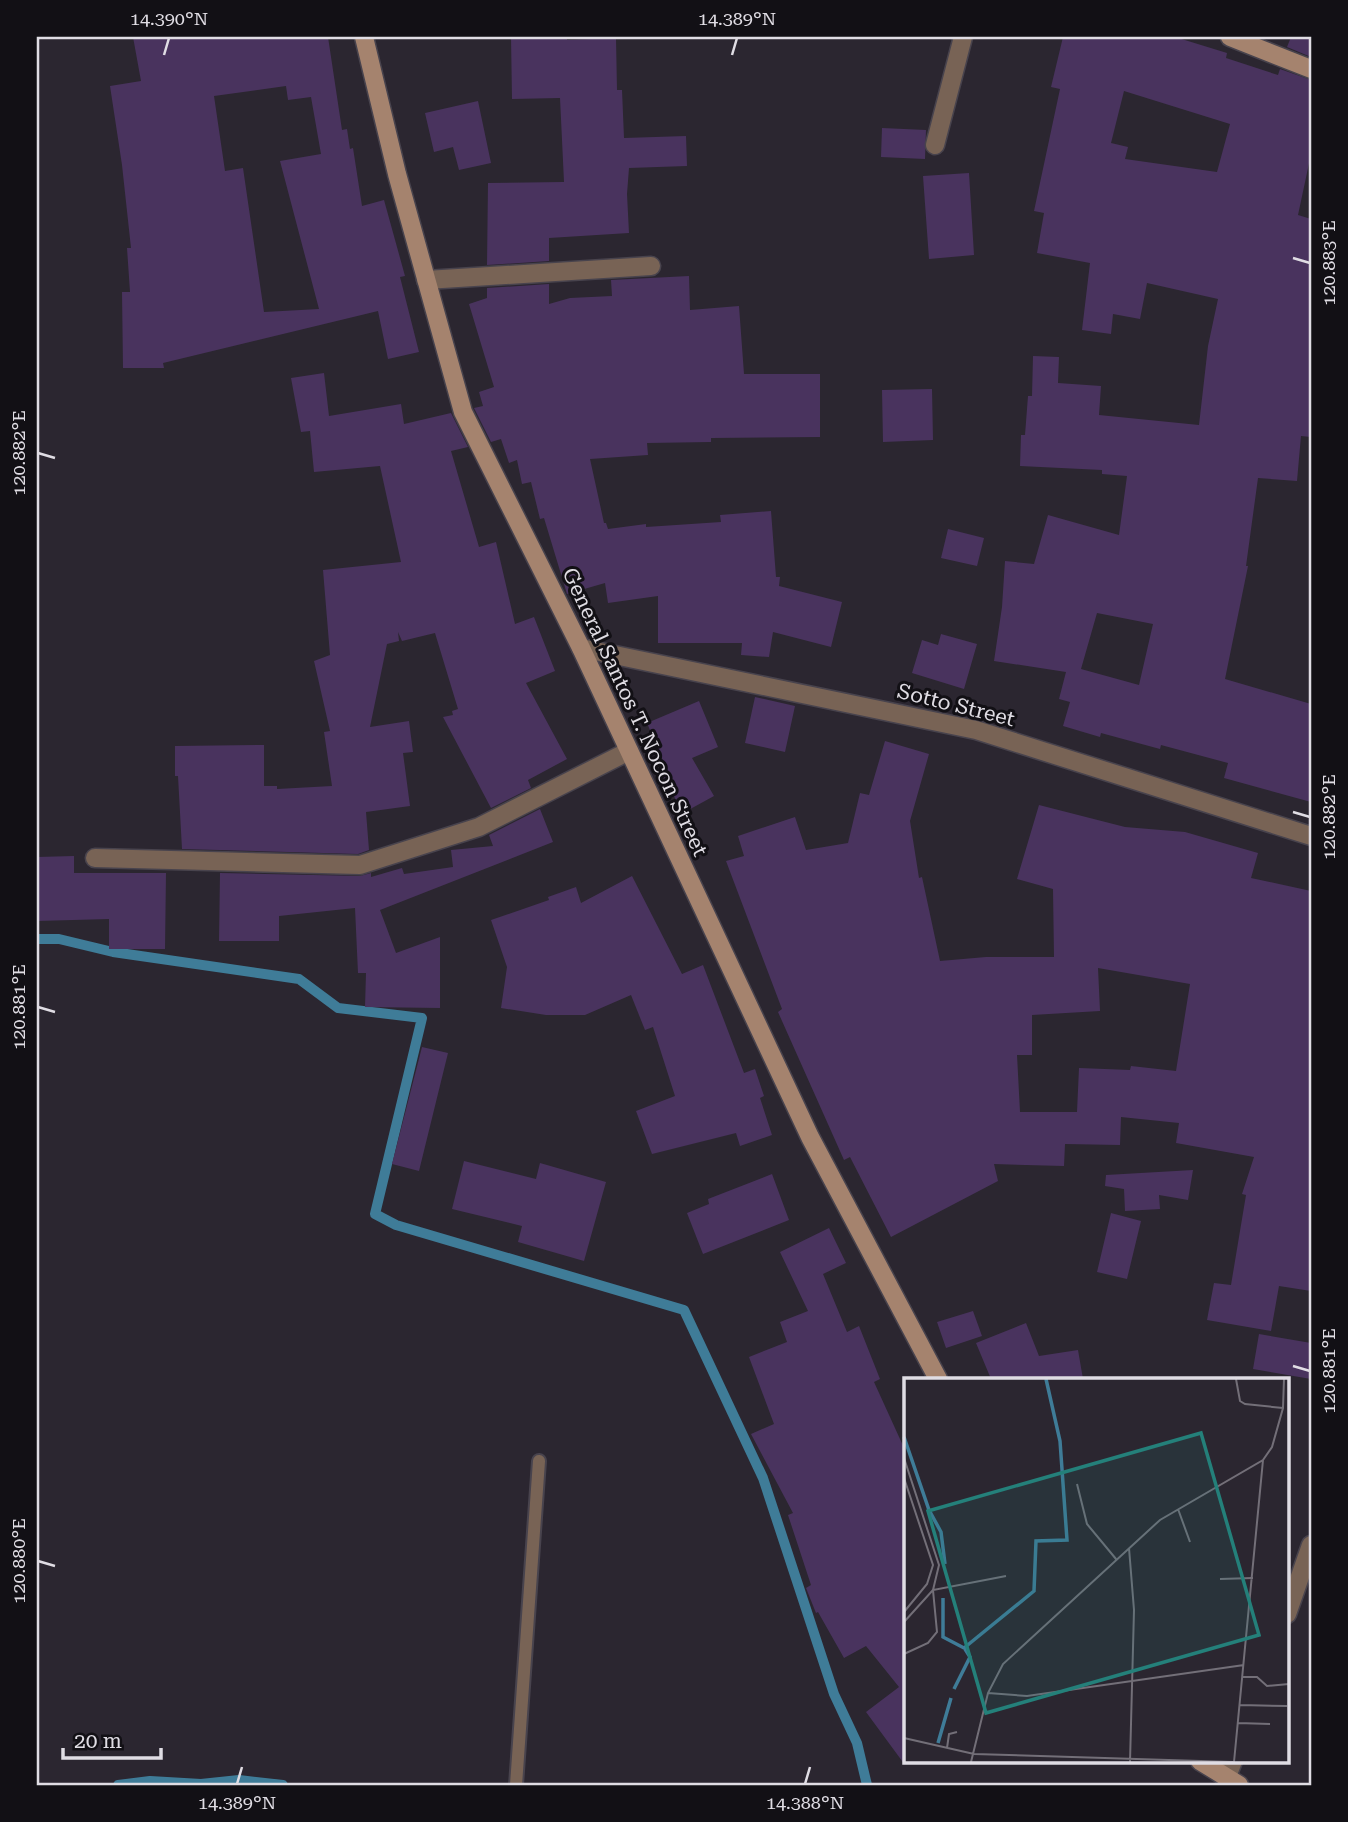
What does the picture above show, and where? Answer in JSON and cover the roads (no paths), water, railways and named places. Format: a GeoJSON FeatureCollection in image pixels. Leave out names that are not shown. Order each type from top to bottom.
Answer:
{"type":"FeatureCollection","features":[{"type":"Feature","properties":{"kind":"main road","name":"General Santos T. Nocon Street"},"geometry":{"type":"LineString","coordinates":[[364,37],[397,174],[463,412],[581,648],[810,1137],[937,1378]]}},
{"type":"Feature","properties":{"kind":"main road"},"geometry":{"type":"LineString","coordinates":[[1230,37],[1311,69]]}},
{"type":"Feature","properties":{"kind":"main road"},"geometry":{"type":"LineString","coordinates":[[1202,1762],[1233,1782]]}},
{"type":"Feature","properties":{"kind":"street"},"geometry":{"type":"LineString","coordinates":[[935,145],[962,37]]}},
{"type":"Feature","properties":{"kind":"street"},"geometry":{"type":"LineString","coordinates":[[426,280],[651,266]]}},
{"type":"Feature","properties":{"kind":"street","name":"Sotto Street"},"geometry":{"type":"LineString","coordinates":[[581,648],[976,730],[1311,836]]}},
{"type":"Feature","properties":{"kind":"street"},"geometry":{"type":"LineString","coordinates":[[95,859],[360,865],[479,827],[629,751]]}},
{"type":"Feature","properties":{"kind":"street"},"geometry":{"type":"LineString","coordinates":[[1288,1611],[1311,1545]]}},
{"type":"Feature","properties":{"kind":"street"},"geometry":{"type":"LineString","coordinates":[[1233,1762],[1233,1782]]}},
{"type":"Feature","properties":{"kind":"lane"},"geometry":{"type":"LineString","coordinates":[[516,1785],[538,1461]]}},
{"type":"Feature","properties":{"kind":"waterway"},"geometry":{"type":"LineString","coordinates":[[37,939],[59,939],[113,952],[299,979],[338,1008],[422,1018],[375,1214],[396,1225],[684,1310],[763,1478],[834,1694],[857,1743],[867,1785]]}},
{"type":"Feature","properties":{"kind":"waterway"},"geometry":{"type":"LineString","coordinates":[[118,1785],[150,1781],[201,1784],[239,1780],[283,1785]]}}]}
